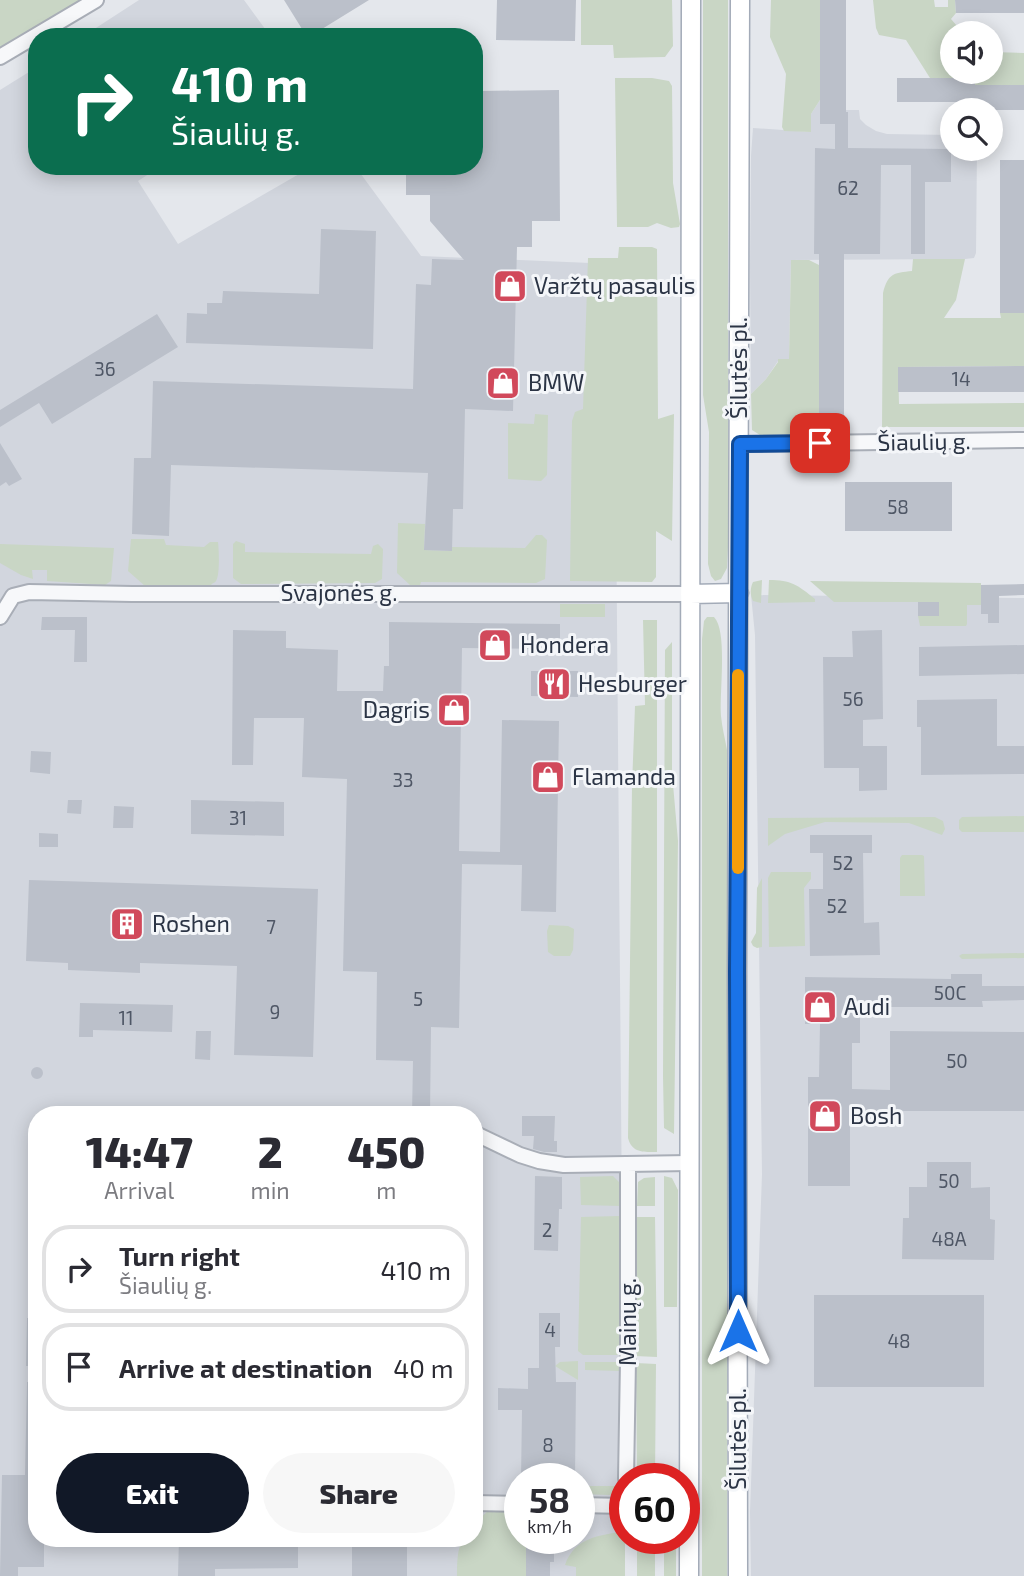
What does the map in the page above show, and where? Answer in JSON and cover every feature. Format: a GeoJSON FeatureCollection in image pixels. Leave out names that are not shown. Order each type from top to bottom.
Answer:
{"type":"FeatureCollection","features":[{"type":"Feature","properties":{"kind":"main road"},"geometry":{"type":"LineString","coordinates":[[689,1576],[691,0]]}},
{"type":"Feature","properties":{"kind":"main road","name":"Šilutės pl."},"geometry":{"type":"LineString","coordinates":[[738,1576],[740,0]]}},
{"type":"Feature","properties":{"kind":"main road"},"geometry":{"type":"LineString","coordinates":[[690,594],[738,593]]}},
{"type":"Feature","properties":{"kind":"street"},"geometry":{"type":"LineString","coordinates":[[49,28],[96,0]]}},
{"type":"Feature","properties":{"kind":"street"},"geometry":{"type":"LineString","coordinates":[[0,57],[28,40]]}},
{"type":"Feature","properties":{"kind":"street","name":"Šiaulių g."},"geometry":{"type":"LineString","coordinates":[[740,444],[1024,440]]}},
{"type":"Feature","properties":{"kind":"street","name":"Svajonės g."},"geometry":{"type":"LineString","coordinates":[[0,617],[13,596],[29,592],[690,594]]}},
{"type":"Feature","properties":{"kind":"street"},"geometry":{"type":"LineString","coordinates":[[483,1137],[520,1155],[564,1165],[690,1163]]}},
{"type":"Feature","properties":{"kind":"street","name":"Mainų g."},"geometry":{"type":"LineString","coordinates":[[626,1463],[628,1164]]}},
{"type":"Feature","properties":{"kind":"street"},"geometry":{"type":"LineString","coordinates":[[483,1503],[504,1504]]}},
{"type":"Feature","properties":{"kind":"shaded area"},"geometry":{"type":"Polygon","coordinates":[[[139,0],[244,0],[264,28],[96,28],[139,0]]]}},
{"type":"Feature","properties":{"kind":"shaded area"},"geometry":{"type":"Polygon","coordinates":[[[28,73],[28,175],[147,175],[138,181],[178,244],[297,175],[362,175],[421,256],[614,264],[624,1463],[609,1463],[609,1554],[625,1554],[625,1576],[0,1576],[0,90],[28,73]]]}},
{"type":"Feature","properties":{"kind":"shaded area"},"geometry":{"type":"Polygon","coordinates":[[[820,100],[846,110],[859,110],[860,119],[876,131],[887,134],[940,135],[940,161],[977,161],[976,253],[974,258],[965,259],[791,260],[789,359],[778,361],[766,379],[751,394],[753,128],[811,132],[811,114],[820,100]]]}},
{"type":"Feature","properties":{"kind":"shaded area"},"geometry":{"type":"Polygon","coordinates":[[[751,595],[1024,598],[1024,1576],[751,1576],[750,1512],[762,1174],[755,635],[751,595]]]}},
{"type":"Feature","properties":{"kind":"green space"},"geometry":{"type":"Polygon","coordinates":[[[0,0],[82,0],[34,28],[28,28],[28,32],[0,48],[0,0]]]}},
{"type":"Feature","properties":{"kind":"green space"},"geometry":{"type":"Polygon","coordinates":[[[581,0],[672,0],[673,46],[665,57],[614,58],[613,45],[581,45],[581,0]]]}},
{"type":"Feature","properties":{"kind":"green space"},"geometry":{"type":"Polygon","coordinates":[[[703,0],[728,0],[728,547],[727,568],[721,579],[715,581],[708,564],[709,432],[703,395],[703,0]]]}},
{"type":"Feature","properties":{"kind":"green space"},"geometry":{"type":"Polygon","coordinates":[[[771,0],[820,0],[820,100],[811,114],[811,132],[784,131],[782,127],[786,74],[770,37],[771,0]]]}},
{"type":"Feature","properties":{"kind":"green space"},"geometry":{"type":"Polygon","coordinates":[[[873,0],[934,0],[935,7],[948,7],[948,0],[955,0],[956,13],[951,19],[953,21],[940,21],[940,78],[930,78],[906,40],[879,35],[873,0]]]}},
{"type":"Feature","properties":{"kind":"green space"},"geometry":{"type":"Polygon","coordinates":[[[1003,52],[1024,53],[1024,85],[975,85],[1003,84],[1003,52]]]}},
{"type":"Feature","properties":{"kind":"green space"},"geometry":{"type":"Polygon","coordinates":[[[615,78],[652,78],[669,81],[672,86],[673,183],[679,227],[671,228],[657,223],[648,227],[617,227],[615,78]]]}},
{"type":"Feature","properties":{"kind":"green space"},"geometry":{"type":"Polygon","coordinates":[[[619,247],[657,249],[658,419],[674,414],[672,541],[656,531],[656,577],[652,582],[570,581],[572,421],[575,412],[583,409],[588,258],[618,258],[619,247]]]}},
{"type":"Feature","properties":{"kind":"green space"},"geometry":{"type":"Polygon","coordinates":[[[913,259],[965,259],[956,300],[944,318],[1001,318],[1000,313],[1024,313],[1024,366],[898,367],[899,404],[1024,403],[1024,427],[882,427],[883,293],[887,281],[893,275],[912,271],[913,259]]]}},
{"type":"Feature","properties":{"kind":"green space"},"geometry":{"type":"Polygon","coordinates":[[[791,260],[809,260],[819,265],[819,418],[844,418],[843,434],[760,435],[752,430],[751,394],[766,379],[778,359],[789,359],[791,260]]]}},
{"type":"Feature","properties":{"kind":"green space"},"geometry":{"type":"Polygon","coordinates":[[[535,414],[548,415],[547,475],[541,481],[508,479],[508,423],[534,424],[535,414]]]}},
{"type":"Feature","properties":{"kind":"green space"},"geometry":{"type":"Polygon","coordinates":[[[398,523],[425,524],[424,550],[452,551],[452,547],[525,548],[536,535],[542,535],[547,540],[545,579],[536,583],[421,582],[420,585],[410,585],[397,573],[398,523]]]}},
{"type":"Feature","properties":{"kind":"green space"},"geometry":{"type":"Polygon","coordinates":[[[131,539],[164,539],[166,545],[204,547],[210,542],[218,542],[219,568],[216,581],[211,585],[145,586],[128,571],[131,539]]]}},
{"type":"Feature","properties":{"kind":"green space"},"geometry":{"type":"Polygon","coordinates":[[[236,541],[245,544],[245,552],[371,554],[373,546],[378,544],[383,549],[382,579],[375,583],[241,584],[233,578],[233,544],[236,541]]]}},
{"type":"Feature","properties":{"kind":"green space"},"geometry":{"type":"Polygon","coordinates":[[[0,544],[114,548],[111,581],[105,585],[47,581],[47,570],[32,570],[33,579],[21,575],[0,563],[0,544]]]}},
{"type":"Feature","properties":{"kind":"green space"},"geometry":{"type":"Polygon","coordinates":[[[762,580],[761,603],[753,601],[751,587],[753,582],[762,580]]]}},
{"type":"Feature","properties":{"kind":"green space"},"geometry":{"type":"Polygon","coordinates":[[[769,580],[794,584],[815,599],[815,602],[768,603],[769,580]]]}},
{"type":"Feature","properties":{"kind":"green space"},"geometry":{"type":"Polygon","coordinates":[[[810,581],[981,583],[984,605],[967,605],[966,626],[920,626],[918,616],[939,616],[939,602],[834,602],[810,581]]]}},
{"type":"Feature","properties":{"kind":"green space"},"geometry":{"type":"Polygon","coordinates":[[[560,604],[605,604],[605,617],[560,617],[560,604]]]}},
{"type":"Feature","properties":{"kind":"green space"},"geometry":{"type":"Polygon","coordinates":[[[707,617],[714,617],[721,635],[721,716],[727,750],[727,1576],[702,1576],[702,639],[707,617]]]}},
{"type":"Feature","properties":{"kind":"green space"},"geometry":{"type":"Polygon","coordinates":[[[643,620],[657,620],[657,1152],[635,1149],[628,1138],[632,786],[635,706],[645,705],[643,620]]]}},
{"type":"Feature","properties":{"kind":"green space"},"geometry":{"type":"Polygon","coordinates":[[[672,642],[672,773],[678,841],[674,1134],[664,1128],[663,1076],[665,650],[672,642]]]}},
{"type":"Feature","properties":{"kind":"green space"},"geometry":{"type":"Polygon","coordinates":[[[1024,816],[1024,832],[962,832],[959,829],[959,820],[962,817],[1024,816]]]}},
{"type":"Feature","properties":{"kind":"green space"},"geometry":{"type":"Polygon","coordinates":[[[935,817],[943,821],[945,829],[942,835],[909,823],[825,822],[785,834],[768,846],[768,818],[935,817]]]}},
{"type":"Feature","properties":{"kind":"green space"},"geometry":{"type":"Polygon","coordinates":[[[902,855],[924,856],[925,896],[900,896],[902,855]]]}},
{"type":"Feature","properties":{"kind":"green space"},"geometry":{"type":"Polygon","coordinates":[[[771,872],[811,872],[811,879],[804,888],[805,946],[769,947],[768,878],[771,872]]]}},
{"type":"Feature","properties":{"kind":"green space"},"geometry":{"type":"Polygon","coordinates":[[[762,878],[762,947],[757,948],[751,942],[756,933],[757,888],[762,878]]]}},
{"type":"Feature","properties":{"kind":"green space"},"geometry":{"type":"Polygon","coordinates":[[[549,925],[574,929],[570,956],[554,956],[548,952],[549,925]]]}},
{"type":"Feature","properties":{"kind":"green space"},"geometry":{"type":"Polygon","coordinates":[[[1024,953],[1024,958],[962,959],[959,956],[962,954],[1024,953]]]}},
{"type":"Feature","properties":{"kind":"green space"},"geometry":{"type":"Polygon","coordinates":[[[613,1176],[619,1182],[620,1206],[581,1205],[580,1177],[613,1176]]]}},
{"type":"Feature","properties":{"kind":"green space"},"geometry":{"type":"Polygon","coordinates":[[[664,1176],[672,1178],[678,1190],[677,1307],[664,1307],[664,1176]]]}},
{"type":"Feature","properties":{"kind":"green space"},"geometry":{"type":"Polygon","coordinates":[[[655,1177],[655,1206],[637,1206],[638,1182],[644,1178],[655,1177]]]}},
{"type":"Feature","properties":{"kind":"green space"},"geometry":{"type":"Polygon","coordinates":[[[619,1216],[620,1355],[583,1355],[578,1351],[581,1217],[619,1216]]]}},
{"type":"Feature","properties":{"kind":"green space"},"geometry":{"type":"Polygon","coordinates":[[[636,1217],[655,1217],[657,1357],[635,1356],[636,1217]]]}},
{"type":"Feature","properties":{"kind":"green space"},"geometry":{"type":"Polygon","coordinates":[[[578,1361],[578,1380],[555,1366],[560,1362],[578,1361]]]}},
{"type":"Feature","properties":{"kind":"green space"},"geometry":{"type":"Polygon","coordinates":[[[585,1362],[619,1362],[619,1371],[585,1370],[585,1362]]]}},
{"type":"Feature","properties":{"kind":"green space"},"geometry":{"type":"Polygon","coordinates":[[[636,1363],[656,1364],[655,1463],[637,1463],[636,1363]]]}},
{"type":"Feature","properties":{"kind":"green space"},"geometry":{"type":"Polygon","coordinates":[[[595,1486],[609,1486],[609,1495],[595,1495],[595,1486]]]}},
{"type":"Feature","properties":{"kind":"green space"},"geometry":{"type":"Polygon","coordinates":[[[489,1510],[504,1510],[504,1554],[526,1554],[526,1576],[457,1576],[460,1547],[483,1547],[483,1516],[489,1510]]]}},
{"type":"Feature","properties":{"kind":"green space"},"geometry":{"type":"Polygon","coordinates":[[[609,1534],[609,1554],[625,1554],[625,1576],[576,1576],[576,1567],[565,1565],[571,1554],[595,1554],[597,1537],[609,1534]]]}},
{"type":"Feature","properties":{"kind":"green space"},"geometry":{"type":"Polygon","coordinates":[[[637,1554],[655,1554],[655,1576],[637,1576],[637,1554]]]}},
{"type":"Feature","properties":{"kind":"green space"},"geometry":{"type":"Polygon","coordinates":[[[664,1554],[676,1554],[676,1576],[664,1576],[664,1554]]]}},
{"type":"Feature","properties":{"kind":"building"},"geometry":{"type":"Polygon","coordinates":[[[284,0],[369,0],[324,28],[301,28],[284,0]]]}},
{"type":"Feature","properties":{"kind":"building"},"geometry":{"type":"Polygon","coordinates":[[[497,0],[576,0],[575,41],[496,40],[497,0]]]}},
{"type":"Feature","properties":{"kind":"building"},"geometry":{"type":"Polygon","coordinates":[[[820,0],[846,0],[848,148],[940,149],[940,161],[951,161],[951,182],[925,182],[925,254],[911,254],[911,165],[881,165],[880,254],[844,254],[844,418],[819,418],[819,254],[814,254],[815,148],[835,149],[835,124],[820,124],[820,0]]]}},
{"type":"Feature","properties":{"kind":"building"},"geometry":{"type":"Polygon","coordinates":[[[955,0],[1024,0],[1024,13],[956,13],[955,0]]]}},
{"type":"Feature","properties":{"kind":"building"},"geometry":{"type":"Polygon","coordinates":[[[897,78],[940,78],[940,84],[1024,85],[1024,110],[1003,110],[1003,98],[940,98],[940,102],[897,102],[897,78]]]}},
{"type":"Feature","properties":{"kind":"building"},"geometry":{"type":"Polygon","coordinates":[[[559,90],[560,221],[532,221],[532,247],[517,247],[513,411],[465,409],[463,509],[453,509],[452,551],[424,550],[428,473],[171,465],[169,536],[132,534],[134,458],[151,458],[153,381],[413,389],[416,284],[431,285],[432,259],[464,260],[430,221],[430,195],[406,195],[406,175],[483,175],[483,91],[559,90]]]}},
{"type":"Feature","properties":{"kind":"building"},"geometry":{"type":"Polygon","coordinates":[[[1024,160],[1024,313],[1000,313],[1000,161],[1024,160]]]}},
{"type":"Feature","properties":{"kind":"building"},"geometry":{"type":"Polygon","coordinates":[[[321,229],[376,231],[373,349],[186,343],[187,313],[207,314],[207,303],[222,303],[223,291],[319,294],[321,229]]]}},
{"type":"Feature","properties":{"kind":"building"},"geometry":{"type":"Polygon","coordinates":[[[157,314],[178,347],[52,424],[39,403],[0,427],[0,410],[157,314]]]}},
{"type":"Feature","properties":{"kind":"building"},"geometry":{"type":"Polygon","coordinates":[[[1024,366],[1024,392],[898,392],[898,367],[1024,366]]]}},
{"type":"Feature","properties":{"kind":"building"},"geometry":{"type":"Polygon","coordinates":[[[0,443],[22,479],[9,486],[6,482],[0,486],[0,443]]]}},
{"type":"Feature","properties":{"kind":"building"},"geometry":{"type":"Polygon","coordinates":[[[845,482],[952,482],[952,531],[845,531],[845,482]]]}},
{"type":"Feature","properties":{"kind":"building"},"geometry":{"type":"Polygon","coordinates":[[[1024,584],[1024,595],[999,596],[999,623],[988,623],[988,614],[981,614],[981,585],[1024,584]]]}},
{"type":"Feature","properties":{"kind":"building"},"geometry":{"type":"Polygon","coordinates":[[[918,602],[939,602],[939,616],[918,616],[918,602]]]}},
{"type":"Feature","properties":{"kind":"building"},"geometry":{"type":"Polygon","coordinates":[[[42,617],[87,617],[87,662],[74,662],[75,630],[41,630],[42,617]]]}},
{"type":"Feature","properties":{"kind":"building"},"geometry":{"type":"Polygon","coordinates":[[[389,622],[560,624],[560,649],[462,648],[459,851],[500,852],[502,720],[559,721],[556,912],[521,911],[522,865],[462,864],[459,1028],[431,1027],[430,1106],[412,1106],[413,1061],[376,1060],[377,972],[343,971],[347,779],[302,777],[304,718],[254,718],[253,765],[232,765],[233,630],[286,631],[286,648],[338,650],[337,691],[383,691],[384,666],[389,666],[389,622]]]}},
{"type":"Feature","properties":{"kind":"building"},"geometry":{"type":"Polygon","coordinates":[[[882,630],[883,719],[863,720],[863,746],[887,746],[887,790],[859,791],[859,768],[824,768],[823,657],[853,657],[852,631],[882,630]]]}},
{"type":"Feature","properties":{"kind":"building"},"geometry":{"type":"Polygon","coordinates":[[[1024,645],[1024,674],[919,676],[919,647],[1024,645]]]}},
{"type":"Feature","properties":{"kind":"building","name":"Hesburger"},"geometry":{"type":"Polygon","coordinates":[[[531,671],[578,671],[578,697],[531,696],[531,671]]]}},
{"type":"Feature","properties":{"kind":"building"},"geometry":{"type":"Polygon","coordinates":[[[997,699],[997,746],[1024,746],[1024,774],[921,775],[921,727],[917,727],[917,700],[997,699]]]}},
{"type":"Feature","properties":{"kind":"building"},"geometry":{"type":"Polygon","coordinates":[[[31,751],[51,752],[50,774],[30,772],[31,751]]]}},
{"type":"Feature","properties":{"kind":"building"},"geometry":{"type":"Polygon","coordinates":[[[68,800],[82,800],[81,814],[67,813],[68,800]]]}},
{"type":"Feature","properties":{"kind":"building"},"geometry":{"type":"Polygon","coordinates":[[[191,800],[284,802],[284,836],[191,834],[191,800]]]}},
{"type":"Feature","properties":{"kind":"building"},"geometry":{"type":"Polygon","coordinates":[[[114,806],[134,807],[133,828],[113,828],[114,806]]]}},
{"type":"Feature","properties":{"kind":"building"},"geometry":{"type":"Polygon","coordinates":[[[39,833],[58,834],[58,847],[39,847],[39,833]]]}},
{"type":"Feature","properties":{"kind":"building"},"geometry":{"type":"Polygon","coordinates":[[[810,835],[872,835],[872,853],[863,853],[864,923],[879,922],[880,955],[810,956],[809,889],[823,889],[823,853],[810,853],[810,835]]]}},
{"type":"Feature","properties":{"kind":"building"},"geometry":{"type":"Polygon","coordinates":[[[29,880],[318,889],[313,1057],[234,1055],[237,966],[140,963],[140,973],[68,970],[68,963],[26,961],[29,880]]]}},
{"type":"Feature","properties":{"kind":"building"},"geometry":{"type":"Polygon","coordinates":[[[951,974],[982,974],[982,986],[1024,986],[1024,1000],[982,1001],[983,1007],[860,1007],[860,1043],[852,1043],[852,1089],[890,1090],[890,1031],[1024,1032],[1024,1111],[890,1111],[890,1124],[850,1124],[850,1186],[808,1186],[808,1077],[819,1077],[820,1024],[805,1024],[805,977],[951,979],[951,974]]]}},
{"type":"Feature","properties":{"kind":"building"},"geometry":{"type":"Polygon","coordinates":[[[80,1003],[173,1005],[172,1032],[93,1030],[93,1037],[79,1037],[80,1003]]]}},
{"type":"Feature","properties":{"kind":"building"},"geometry":{"type":"Polygon","coordinates":[[[196,1031],[211,1031],[210,1060],[195,1059],[196,1031]]]}},
{"type":"Feature","properties":{"kind":"building"},"geometry":{"type":"Polygon","coordinates":[[[37,1067],[43,1073],[37,1079],[31,1073],[37,1067]]]}},
{"type":"Feature","properties":{"kind":"building"},"geometry":{"type":"Polygon","coordinates":[[[522,1116],[555,1116],[554,1141],[557,1141],[557,1152],[533,1149],[534,1136],[522,1136],[522,1116]]]}},
{"type":"Feature","properties":{"kind":"building"},"geometry":{"type":"Polygon","coordinates":[[[927,1162],[971,1162],[971,1188],[990,1187],[990,1219],[995,1220],[994,1260],[902,1259],[903,1218],[909,1218],[909,1187],[927,1187],[927,1162]]]}},
{"type":"Feature","properties":{"kind":"building"},"geometry":{"type":"Polygon","coordinates":[[[535,1176],[562,1177],[558,1251],[534,1250],[535,1176]]]}},
{"type":"Feature","properties":{"kind":"building"},"geometry":{"type":"Polygon","coordinates":[[[814,1295],[984,1295],[984,1387],[814,1387],[814,1295]]]}},
{"type":"Feature","properties":{"kind":"building"},"geometry":{"type":"Polygon","coordinates":[[[539,1313],[560,1313],[560,1347],[555,1347],[556,1382],[576,1382],[575,1463],[521,1463],[522,1410],[498,1410],[498,1388],[528,1389],[528,1368],[539,1368],[539,1313]]]}},
{"type":"Feature","properties":{"kind":"building"},"geometry":{"type":"Polygon","coordinates":[[[27,1318],[28,1318],[28,1366],[27,1318]]]}},
{"type":"Feature","properties":{"kind":"building"},"geometry":{"type":"Polygon","coordinates":[[[28,1382],[28,1547],[44,1547],[44,1567],[18,1567],[18,1576],[0,1576],[2,1475],[25,1475],[28,1382]]]}},
{"type":"Feature","properties":{"kind":"building"},"geometry":{"type":"Polygon","coordinates":[[[179,1547],[298,1547],[298,1568],[215,1569],[215,1576],[178,1576],[179,1547]]]}},
{"type":"Feature","properties":{"kind":"building"},"geometry":{"type":"Polygon","coordinates":[[[352,1547],[407,1547],[407,1576],[352,1576],[352,1547]]]}},
{"type":"Feature","properties":{"kind":"building"},"geometry":{"type":"Polygon","coordinates":[[[526,1554],[554,1554],[554,1562],[550,1562],[550,1576],[526,1576],[526,1554]]]}},
{"type":"Feature","properties":{"kind":"slow traffic"},"geometry":{"type":"LineString","coordinates":[[738,675],[738,868]]}},
{"type":"Feature","properties":{"kind":"place","name":"Varžtų pasaulis"},"geometry":{"type":"Point","coordinates":[510,286]}},
{"type":"Feature","properties":{"kind":"place","name":"BMW"},"geometry":{"type":"Point","coordinates":[503,383]}},
{"type":"Feature","properties":{"kind":"place","name":"Hondera"},"geometry":{"type":"Point","coordinates":[495,645]}},
{"type":"Feature","properties":{"kind":"place","name":"Hesburger"},"geometry":{"type":"Point","coordinates":[554,684]}},
{"type":"Feature","properties":{"kind":"place","name":"Dagris"},"geometry":{"type":"Point","coordinates":[454,710]}},
{"type":"Feature","properties":{"kind":"place","name":"Flamanda"},"geometry":{"type":"Point","coordinates":[548,777]}},
{"type":"Feature","properties":{"kind":"place","name":"Roshen"},"geometry":{"type":"Point","coordinates":[127,924]}},
{"type":"Feature","properties":{"kind":"place","name":"Audi"},"geometry":{"type":"Point","coordinates":[820,1007]}},
{"type":"Feature","properties":{"kind":"place","name":"Bosh"},"geometry":{"type":"Point","coordinates":[825,1116]}},
{"type":"Feature","properties":{"kind":"route"},"geometry":{"type":"LineString","coordinates":[[738,1331],[740,444],[820,443]]}}]}
